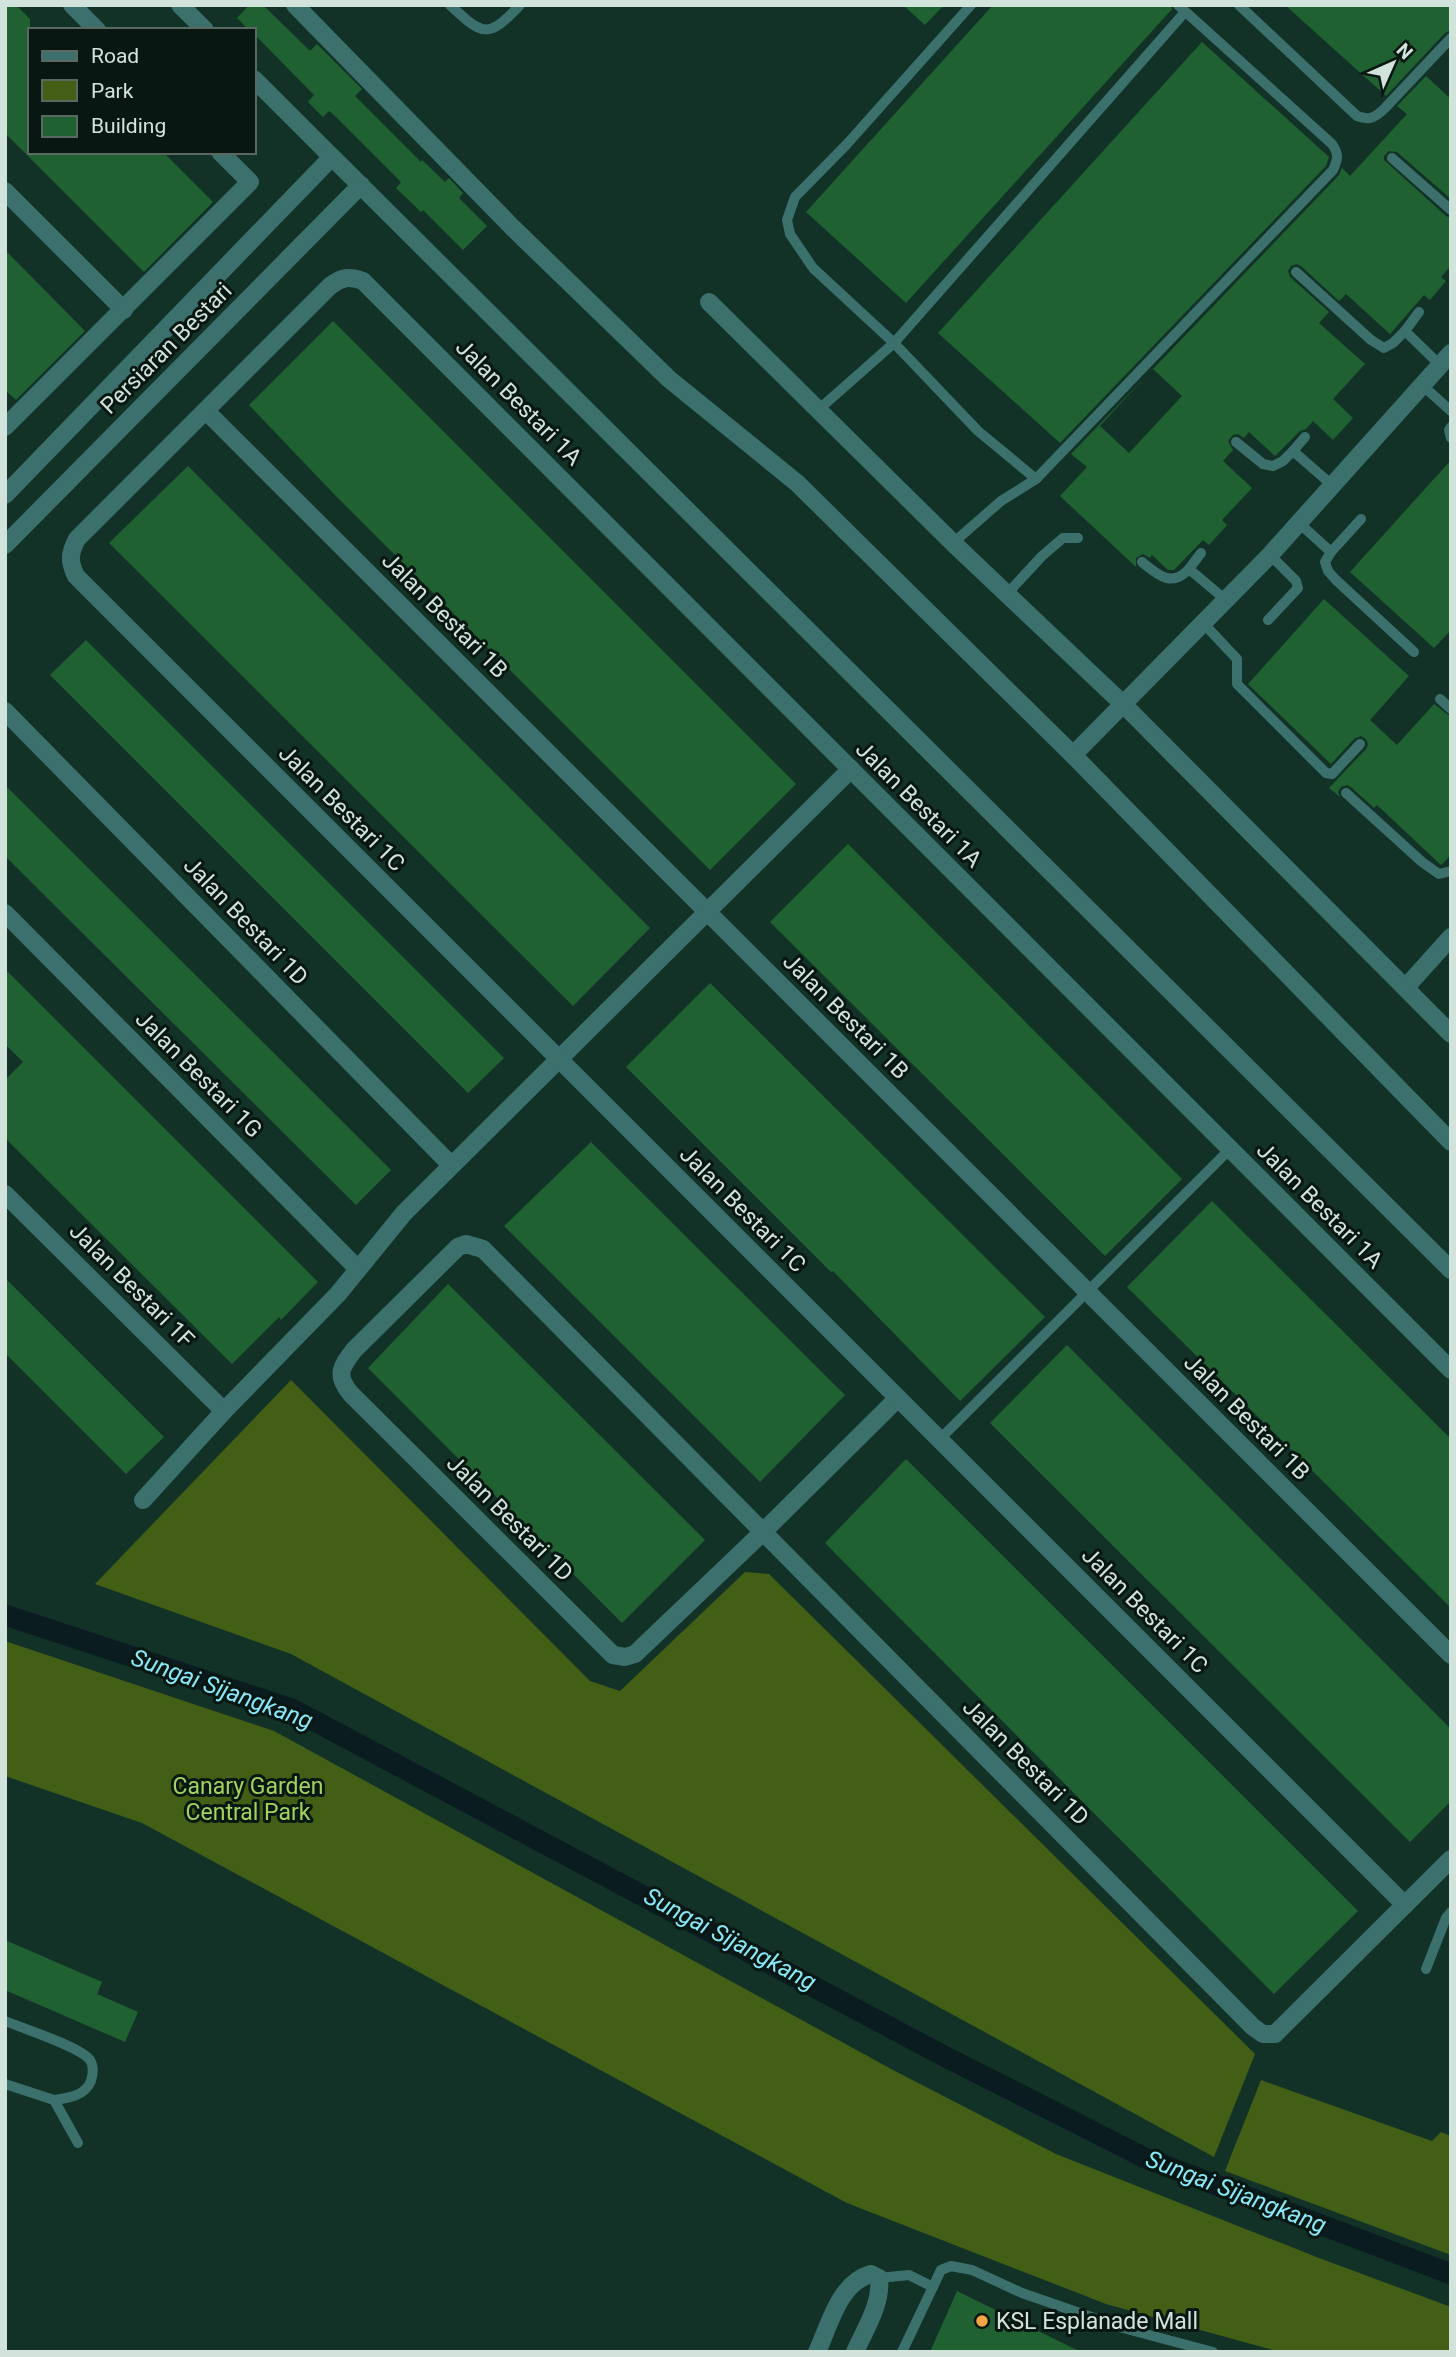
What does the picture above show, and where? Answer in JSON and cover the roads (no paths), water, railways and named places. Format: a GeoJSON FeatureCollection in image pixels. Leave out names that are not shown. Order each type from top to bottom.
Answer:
{"type":"FeatureCollection","features":[{"type":"Feature","properties":{"kind":"street"},"geometry":{"type":"LineString","coordinates":[[72,5],[95,28]]}},
{"type":"Feature","properties":{"kind":"street"},"geometry":{"type":"LineString","coordinates":[[180,5],[203,28]]}},
{"type":"Feature","properties":{"kind":"street"},"geometry":{"type":"LineString","coordinates":[[295,5],[513,228],[669,379],[797,483],[1073,755],[1451,1142]]}},
{"type":"Feature","properties":{"kind":"street"},"geometry":{"type":"LineString","coordinates":[[256,81],[1451,1270]]}},
{"type":"Feature","properties":{"kind":"street"},"geometry":{"type":"LineString","coordinates":[[5,427],[250,182],[222,154]]}},
{"type":"Feature","properties":{"kind":"street","name":"Persiaran Bestari"},"geometry":{"type":"LineString","coordinates":[[5,495],[332,157]]}},
{"type":"Feature","properties":{"kind":"street","name":"Persiaran Bestari"},"geometry":{"type":"LineString","coordinates":[[5,545],[361,186]]}},
{"type":"Feature","properties":{"kind":"street"},"geometry":{"type":"LineString","coordinates":[[5,191],[124,310]]}},
{"type":"Feature","properties":{"kind":"street","name":"Jalan Bestari 1A"},"geometry":{"type":"LineString","coordinates":[[206,411],[338,279],[351,276],[363,281],[1451,1370]]}},
{"type":"Feature","properties":{"kind":"street"},"geometry":{"type":"LineString","coordinates":[[709,302],[817,411],[1124,705],[1451,1034]]}},
{"type":"Feature","properties":{"kind":"street"},"geometry":{"type":"LineString","coordinates":[[1073,755],[1227,601],[1446,359]]}},
{"type":"Feature","properties":{"kind":"street","name":"Jalan Bestari 1C"},"geometry":{"type":"LineString","coordinates":[[206,411],[77,539],[70,552],[70,564],[76,576],[1405,1905]]}},
{"type":"Feature","properties":{"kind":"street","name":"Jalan Bestari 1B"},"geometry":{"type":"LineString","coordinates":[[206,411],[1451,1655]]}},
{"type":"Feature","properties":{"kind":"street","name":"Jalan Bestari 1D"},"geometry":{"type":"LineString","coordinates":[[5,710],[451,1165]]}},
{"type":"Feature","properties":{"kind":"street"},"geometry":{"type":"LineString","coordinates":[[143,1500],[224,1410],[314,1320],[404,1213],[851,769]]}},
{"type":"Feature","properties":{"kind":"street","name":"Jalan Bestari 1G"},"geometry":{"type":"LineString","coordinates":[[5,913],[358,1269]]}},
{"type":"Feature","properties":{"kind":"street"},"geometry":{"type":"LineString","coordinates":[[1406,987],[1451,937]]}},
{"type":"Feature","properties":{"kind":"street","name":"Jalan Bestari 1F"},"geometry":{"type":"LineString","coordinates":[[5,1194],[224,1410]]}},
{"type":"Feature","properties":{"kind":"street","name":"Jalan Bestari 1D"},"geometry":{"type":"LineString","coordinates":[[763,1532],[635,1654],[625,1657],[613,1655],[351,1394],[343,1384],[340,1374],[344,1363],[458,1247],[467,1244],[483,1250],[763,1532],[1253,2027],[1263,2034],[1275,2034],[1405,1905]]}},
{"type":"Feature","properties":{"kind":"street"},"geometry":{"type":"LineString","coordinates":[[763,1532],[898,1398]]}},
{"type":"Feature","properties":{"kind":"street"},"geometry":{"type":"LineString","coordinates":[[1405,1905],[1451,1859]]}},
{"type":"Feature","properties":{"kind":"street"},"geometry":{"type":"LineString","coordinates":[[817,2352],[845,2291],[858,2277],[871,2274],[879,2278],[881,2289],[855,2352]]}},
{"type":"Feature","properties":{"kind":"lane"},"geometry":{"type":"LineString","coordinates":[[450,5],[475,27],[489,30],[500,26],[520,5]]}},
{"type":"Feature","properties":{"kind":"lane"},"geometry":{"type":"LineString","coordinates":[[971,5],[795,197],[787,220],[790,234],[813,268],[894,343],[978,430],[1036,479]]}},
{"type":"Feature","properties":{"kind":"lane"},"geometry":{"type":"LineString","coordinates":[[1239,5],[1357,116],[1365,119],[1379,114],[1451,38]]}},
{"type":"Feature","properties":{"kind":"lane"},"geometry":{"type":"LineString","coordinates":[[817,411],[894,343],[1182,9],[1332,144],[1338,152],[1333,170],[1036,479],[1000,501],[953,543]]}},
{"type":"Feature","properties":{"kind":"lane"},"geometry":{"type":"LineString","coordinates":[[1392,158],[1451,209]]}},
{"type":"Feature","properties":{"kind":"lane"},"geometry":{"type":"LineString","coordinates":[[1296,272],[1371,340],[1384,348],[1405,331],[1419,312]]}},
{"type":"Feature","properties":{"kind":"lane"},"geometry":{"type":"LineString","coordinates":[[1405,331],[1446,359]]}},
{"type":"Feature","properties":{"kind":"lane"},"geometry":{"type":"LineString","coordinates":[[1422,385],[1451,411]]}},
{"type":"Feature","properties":{"kind":"lane"},"geometry":{"type":"LineString","coordinates":[[1451,427],[1451,438]]}},
{"type":"Feature","properties":{"kind":"lane"},"geometry":{"type":"LineString","coordinates":[[1236,442],[1263,464],[1273,466],[1283,461],[1305,437]]}},
{"type":"Feature","properties":{"kind":"lane"},"geometry":{"type":"LineString","coordinates":[[1293,451],[1332,485]]}},
{"type":"Feature","properties":{"kind":"lane"},"geometry":{"type":"LineString","coordinates":[[1361,519],[1331,552],[1325,562],[1328,571],[1414,652]]}},
{"type":"Feature","properties":{"kind":"lane"},"geometry":{"type":"LineString","coordinates":[[1299,523],[1331,552]]}},
{"type":"Feature","properties":{"kind":"lane"},"geometry":{"type":"LineString","coordinates":[[1007,594],[1042,556],[1063,538],[1078,538]]}},
{"type":"Feature","properties":{"kind":"lane"},"geometry":{"type":"LineString","coordinates":[[1142,562],[1169,579],[1182,577],[1201,553]]}},
{"type":"Feature","properties":{"kind":"lane"},"geometry":{"type":"LineString","coordinates":[[1268,621],[1298,587],[1296,581],[1270,555]]}},
{"type":"Feature","properties":{"kind":"lane"},"geometry":{"type":"LineString","coordinates":[[1189,569],[1227,601]]}},
{"type":"Feature","properties":{"kind":"lane"},"geometry":{"type":"LineString","coordinates":[[1204,624],[1237,660],[1237,684],[1326,773],[1332,774],[1360,744]]}},
{"type":"Feature","properties":{"kind":"lane"},"geometry":{"type":"LineString","coordinates":[[1440,699],[1451,709]]}},
{"type":"Feature","properties":{"kind":"lane"},"geometry":{"type":"LineString","coordinates":[[1346,793],[1422,862],[1439,874],[1451,871]]}},
{"type":"Feature","properties":{"kind":"lane"},"geometry":{"type":"LineString","coordinates":[[939,1440],[1230,1149]]}},
{"type":"Feature","properties":{"kind":"lane"},"geometry":{"type":"LineString","coordinates":[[1426,1969],[1446,1918],[1451,1912]]}},
{"type":"Feature","properties":{"kind":"lane"},"geometry":{"type":"LineString","coordinates":[[5,2021],[73,2048],[90,2060],[93,2069],[90,2084],[74,2097],[54,2100],[5,2084]]}},
{"type":"Feature","properties":{"kind":"lane"},"geometry":{"type":"LineString","coordinates":[[54,2100],[78,2143]]}},
{"type":"Feature","properties":{"kind":"lane"},"geometry":{"type":"LineString","coordinates":[[902,2352],[941,2270],[951,2266],[972,2270],[1022,2293],[1123,2328],[1213,2352]]}},
{"type":"Feature","properties":{"kind":"lane"},"geometry":{"type":"LineString","coordinates":[[879,2278],[909,2275],[933,2287]]}},
{"type":"Feature","properties":{"kind":"waterway","name":"Sungai Sijangkang"},"geometry":{"type":"LineString","coordinates":[[5,1615],[292,1709],[940,2054],[1145,2158],[1451,2274]]}},
{"type":"Feature","properties":{"kind":"place","name":"KSL Esplanade Mall"},"geometry":{"type":"Point","coordinates":[982,2321]}},
{"type":"Feature","properties":{"kind":"park label","name":"Canary Garden Central Park"},"geometry":{"type":"Point","coordinates":[248,1799]}}]}
